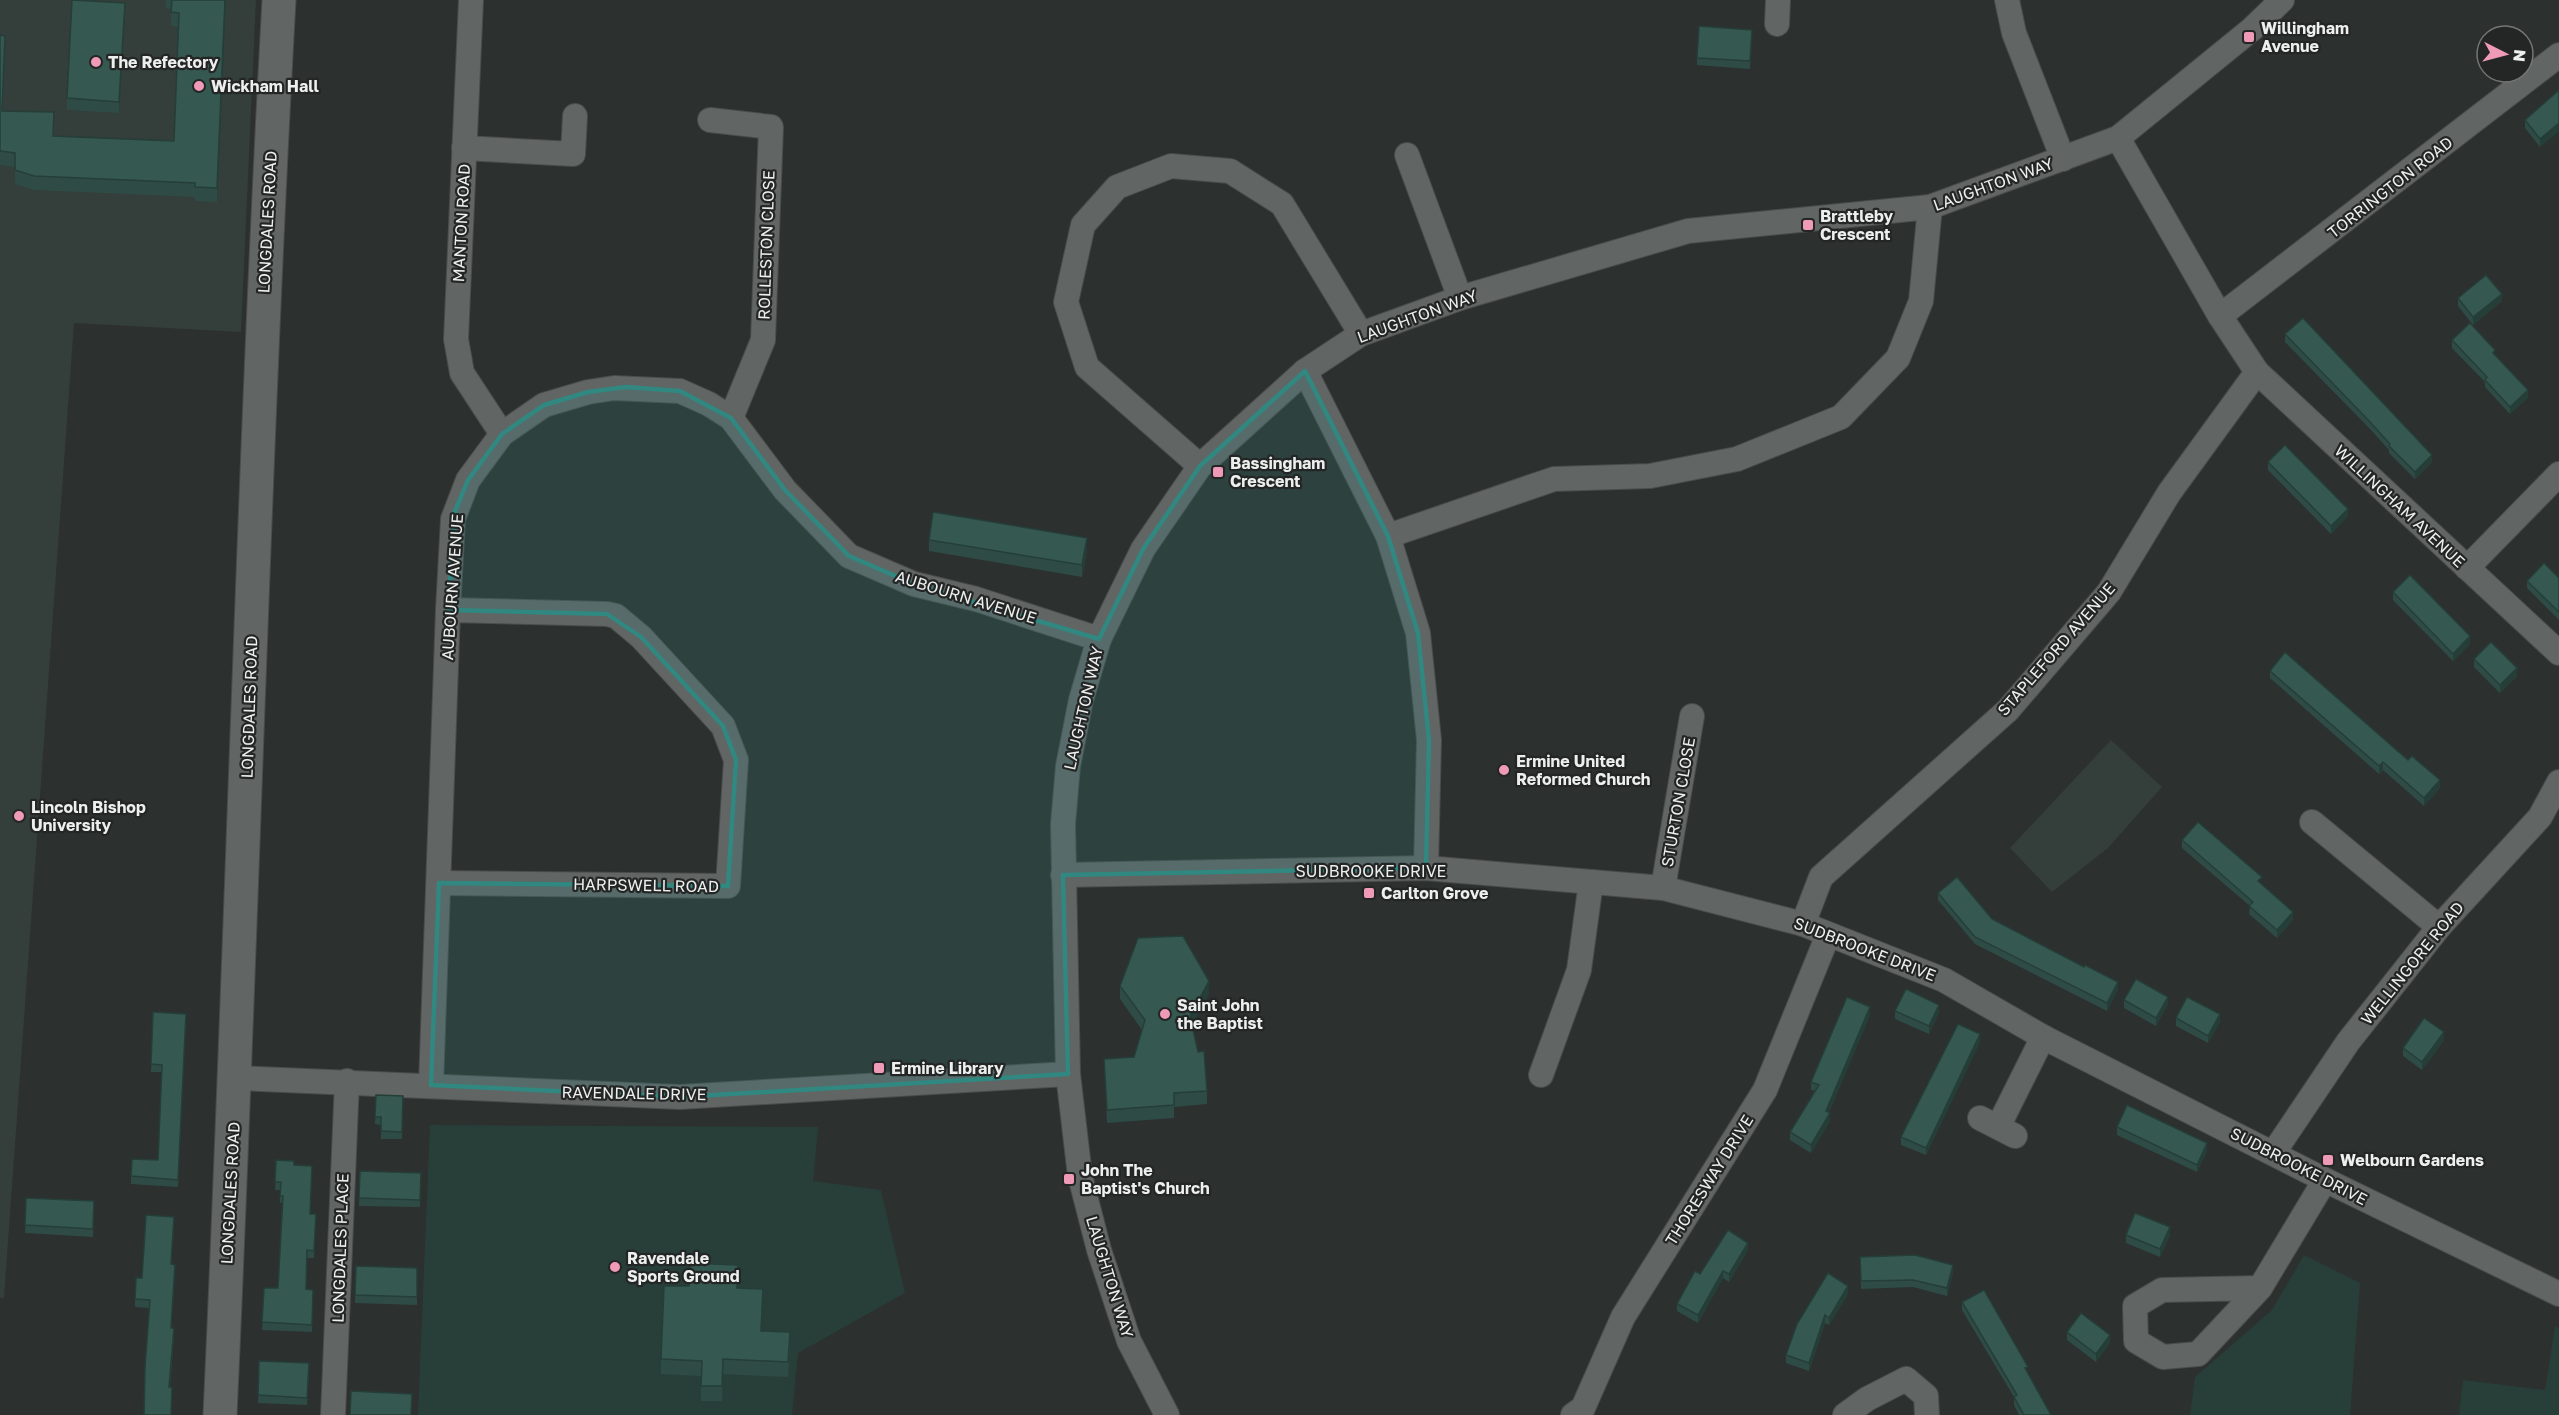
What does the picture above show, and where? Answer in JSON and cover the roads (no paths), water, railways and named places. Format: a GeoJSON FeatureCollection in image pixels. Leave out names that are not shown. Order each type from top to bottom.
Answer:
{"type":"FeatureCollection","features":[{"type":"Feature","properties":{"kind":"main road","name":"LONGDALES ROAD"},"geometry":{"type":"LineString","coordinates":[[220,1415],[236,1078],[267,219],[279,0]]}},
{"type":"Feature","properties":{"kind":"street","name":"MANTON ROAD"},"geometry":{"type":"LineString","coordinates":[[471,0],[456,339],[462,373],[502,434]]}},
{"type":"Feature","properties":{"kind":"street"},"geometry":{"type":"LineString","coordinates":[[1777,24],[1778,0]]}},
{"type":"Feature","properties":{"kind":"street"},"geometry":{"type":"LineString","coordinates":[[2007,0],[2014,33],[2062,159]]}},
{"type":"Feature","properties":{"kind":"street","name":"LAUGHTON WAY"},"geometry":{"type":"LineString","coordinates":[[1167,1415],[1129,1341],[1099,1250],[1080,1176],[1068,1074],[1063,824],[1068,766],[1081,700],[1099,639],[1143,549],[1200,466],[1305,370],[1361,334],[1460,298],[1688,231],[1930,207],[2118,138],[2252,29],[2282,0]]}},
{"type":"Feature","properties":{"kind":"street","name":"TORRINGTON ROAD"},"geometry":{"type":"LineString","coordinates":[[2220,316],[2559,55]]}},
{"type":"Feature","properties":{"kind":"street"},"geometry":{"type":"LineString","coordinates":[[464,148],[573,154],[575,116]]}},
{"type":"Feature","properties":{"kind":"street","name":"ROLLESTON CLOSE"},"geometry":{"type":"LineString","coordinates":[[710,120],[771,127],[763,340],[731,418]]}},
{"type":"Feature","properties":{"kind":"street","name":"WILLINGHAM AVENUE"},"geometry":{"type":"LineString","coordinates":[[2118,138],[2220,316],[2257,372],[2559,653]]}},
{"type":"Feature","properties":{"kind":"street"},"geometry":{"type":"LineString","coordinates":[[1407,155],[1460,298]]}},
{"type":"Feature","properties":{"kind":"street"},"geometry":{"type":"LineString","coordinates":[[1200,466],[1087,367],[1066,302],[1083,225],[1117,187],[1171,166],[1230,171],[1282,204],[1361,334]]}},
{"type":"Feature","properties":{"kind":"street"},"geometry":{"type":"LineString","coordinates":[[1388,536],[1554,479],[1650,476],[1737,459],[1841,417],[1898,358],[1921,301],[1930,207]]}},
{"type":"Feature","properties":{"kind":"street"},"geometry":{"type":"LineString","coordinates":[[1305,370],[1388,536],[1418,633],[1429,740],[1426,868]]}},
{"type":"Feature","properties":{"kind":"street","name":"STAPLEFORD AVENUE"},"geometry":{"type":"LineString","coordinates":[[1803,924],[1821,876],[2008,710],[2109,592],[2169,493],[2257,372]]}},
{"type":"Feature","properties":{"kind":"street","name":"AUBOURN AVENUE"},"geometry":{"type":"LineString","coordinates":[[431,1085],[448,610],[455,510],[468,480],[502,434],[544,405],[588,392],[614,388],[680,392],[709,404],[731,418],[785,490],[849,556],[914,584],[975,599],[1099,639]]}},
{"type":"Feature","properties":{"kind":"street"},"geometry":{"type":"LineString","coordinates":[[2467,568],[2559,474]]}},
{"type":"Feature","properties":{"kind":"street","name":"HARPSWELL ROAD"},"geometry":{"type":"LineString","coordinates":[[439,883],[728,886],[736,760],[723,726],[641,637],[616,616],[448,610]]}},
{"type":"Feature","properties":{"kind":"street","name":"STURTON CLOSE"},"geometry":{"type":"LineString","coordinates":[[1663,888],[1692,716]]}},
{"type":"Feature","properties":{"kind":"street","name":"WELLINGORE ROAD"},"geometry":{"type":"LineString","coordinates":[[2274,1152],[2348,1042],[2439,927],[2540,817],[2559,782]]}},
{"type":"Feature","properties":{"kind":"street"},"geometry":{"type":"LineString","coordinates":[[2312,822],[2439,927]]}},
{"type":"Feature","properties":{"kind":"street","name":"SUDBROOKE DRIVE"},"geometry":{"type":"LineString","coordinates":[[1063,875],[1426,868],[1663,888],[1803,924],[1944,980],[2043,1037],[2274,1152],[2325,1180],[2559,1294]]}},
{"type":"Feature","properties":{"kind":"street"},"geometry":{"type":"LineString","coordinates":[[1541,1075],[1579,970],[1591,882]]}},
{"type":"Feature","properties":{"kind":"street","name":"THORESWAY DRIVE"},"geometry":{"type":"LineString","coordinates":[[1584,1413],[1623,1317],[1765,1090],[1828,935]]}},
{"type":"Feature","properties":{"kind":"street"},"geometry":{"type":"LineString","coordinates":[[1998,1127],[2043,1037]]}},
{"type":"Feature","properties":{"kind":"street","name":"RAVENDALE DRIVE"},"geometry":{"type":"LineString","coordinates":[[236,1078],[680,1097],[1068,1074]]}},
{"type":"Feature","properties":{"kind":"street","name":"LONGDALES PLACE"},"geometry":{"type":"LineString","coordinates":[[333,1415],[347,1081]]}},
{"type":"Feature","properties":{"kind":"street"},"geometry":{"type":"LineString","coordinates":[[2260,1287],[2162,1290],[2135,1306],[2136,1341],[2163,1357],[2198,1354],[2260,1287],[2325,1180]]}},
{"type":"Feature","properties":{"kind":"street"},"geometry":{"type":"LineString","coordinates":[[1845,1415],[1867,1399],[1906,1379],[1926,1396],[1927,1415]]}},
{"type":"Feature","properties":{"kind":"place","name":"Willingham Avenue"},"geometry":{"type":"Point","coordinates":[2249,37]}},
{"type":"Feature","properties":{"kind":"place","name":"The Refectory"},"geometry":{"type":"Point","coordinates":[96,62]}},
{"type":"Feature","properties":{"kind":"place","name":"Wickham Hall"},"geometry":{"type":"Point","coordinates":[199,86]}},
{"type":"Feature","properties":{"kind":"place","name":"Brattleby Crescent"},"geometry":{"type":"Point","coordinates":[1808,225]}},
{"type":"Feature","properties":{"kind":"place","name":"Bassingham Crescent"},"geometry":{"type":"Point","coordinates":[1218,472]}},
{"type":"Feature","properties":{"kind":"place","name":"Ermine United Reformed Church"},"geometry":{"type":"Point","coordinates":[1504,770]}},
{"type":"Feature","properties":{"kind":"place","name":"Lincoln Bishop University"},"geometry":{"type":"Point","coordinates":[19,816]}},
{"type":"Feature","properties":{"kind":"place","name":"Carlton Grove"},"geometry":{"type":"Point","coordinates":[1369,893]}},
{"type":"Feature","properties":{"kind":"place","name":"Saint John the Baptist"},"geometry":{"type":"Point","coordinates":[1165,1014]}},
{"type":"Feature","properties":{"kind":"place","name":"Ermine Library"},"geometry":{"type":"Point","coordinates":[879,1068]}},
{"type":"Feature","properties":{"kind":"place","name":"Welbourn Gardens"},"geometry":{"type":"Point","coordinates":[2328,1160]}},
{"type":"Feature","properties":{"kind":"place","name":"John The Baptist's Church"},"geometry":{"type":"Point","coordinates":[1069,1179]}},
{"type":"Feature","properties":{"kind":"place","name":"Ravendale Sports Ground"},"geometry":{"type":"Point","coordinates":[615,1267]}}]}
